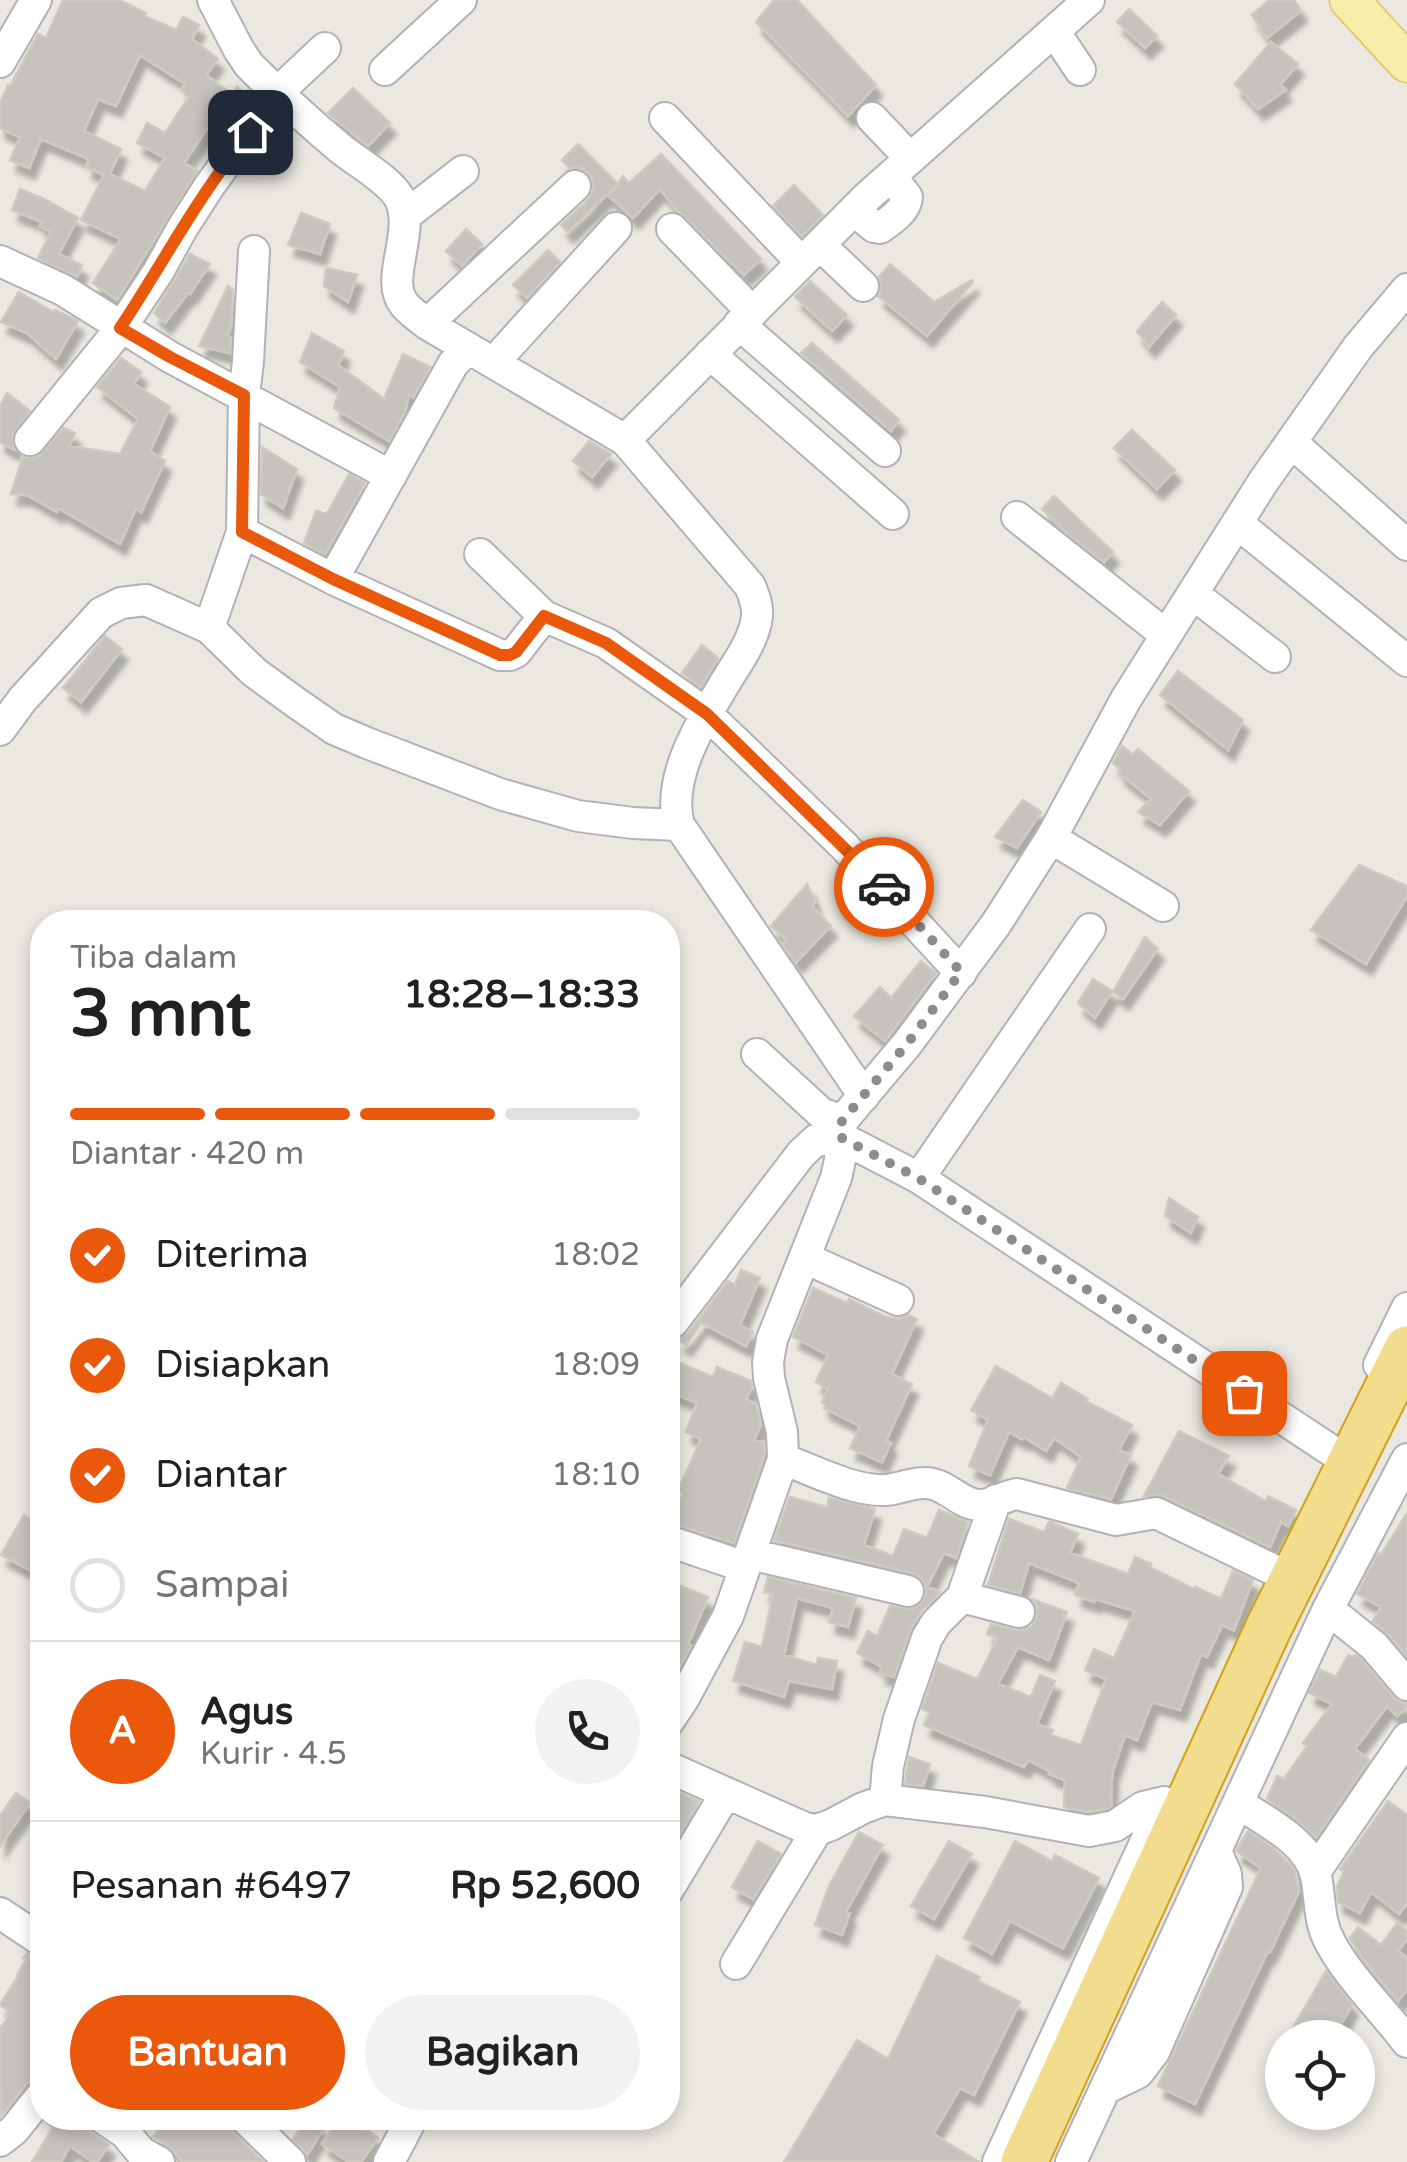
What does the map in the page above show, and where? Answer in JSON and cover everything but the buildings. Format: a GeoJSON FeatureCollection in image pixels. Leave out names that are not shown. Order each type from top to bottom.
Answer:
{"type":"FeatureCollection","features":[{"type":"Feature","properties":{"kind":"highway"},"geometry":{"type":"LineString","coordinates":[[1024,2162],[1268,1630],[1407,1349]]}},
{"type":"Feature","properties":{"kind":"highway"},"geometry":{"type":"LineString","coordinates":[[1050,2162],[1311,1602],[1407,1413]]}},
{"type":"Feature","properties":{"kind":"main road"},"geometry":{"type":"LineString","coordinates":[[1351,1],[1407,63]]}},
{"type":"Feature","properties":{"kind":"street"},"geometry":{"type":"LineString","coordinates":[[0,62],[36,0]]}},
{"type":"Feature","properties":{"kind":"street"},"geometry":{"type":"LineString","coordinates":[[213,0],[250,66],[396,192],[406,229],[397,275],[403,304],[428,324],[625,440],[750,586],[757,601],[752,636],[707,714],[681,772],[674,807],[680,825],[864,1096]]}},
{"type":"Feature","properties":{"kind":"street"},"geometry":{"type":"LineString","coordinates":[[385,70],[460,0]]}},
{"type":"Feature","properties":{"kind":"street"},"geometry":{"type":"LineString","coordinates":[[625,440],[900,167],[1089,0]]}},
{"type":"Feature","properties":{"kind":"street"},"geometry":{"type":"LineString","coordinates":[[1054,31],[1080,70]]}},
{"type":"Feature","properties":{"kind":"street"},"geometry":{"type":"LineString","coordinates":[[30,440],[120,328],[210,184],[277,93],[325,48]]}},
{"type":"Feature","properties":{"kind":"street"},"geometry":{"type":"LineString","coordinates":[[665,118],[810,253],[863,286]]}},
{"type":"Feature","properties":{"kind":"street"},"geometry":{"type":"LineString","coordinates":[[872,118],[900,167]]}},
{"type":"Feature","properties":{"kind":"street"},"geometry":{"type":"LineString","coordinates":[[405,216],[463,172]]}},
{"type":"Feature","properties":{"kind":"street"},"geometry":{"type":"LineString","coordinates":[[428,324],[575,186]]}},
{"type":"Feature","properties":{"kind":"street"},"geometry":{"type":"LineString","coordinates":[[333,579],[454,364],[480,355],[616,228]]}},
{"type":"Feature","properties":{"kind":"street"},"geometry":{"type":"LineString","coordinates":[[672,229],[745,318],[885,451]]}},
{"type":"Feature","properties":{"kind":"street"},"geometry":{"type":"LineString","coordinates":[[209,628],[242,532],[244,395],[254,250]]}},
{"type":"Feature","properties":{"kind":"street"},"geometry":{"type":"LineString","coordinates":[[0,261],[64,290],[170,357],[391,476]]}},
{"type":"Feature","properties":{"kind":"street"},"geometry":{"type":"LineString","coordinates":[[680,1313],[801,1154],[816,1140],[841,1129],[996,924],[1051,838],[1126,699],[1237,523],[1358,348],[1407,289]]}},
{"type":"Feature","properties":{"kind":"street"},"geometry":{"type":"LineString","coordinates":[[710,354],[893,514]]}},
{"type":"Feature","properties":{"kind":"street"},"geometry":{"type":"LineString","coordinates":[[1291,442],[1407,545]]}},
{"type":"Feature","properties":{"kind":"street"},"geometry":{"type":"LineString","coordinates":[[1017,516],[1166,635]]}},
{"type":"Feature","properties":{"kind":"street"},"geometry":{"type":"LineString","coordinates":[[1237,523],[1407,661]]}},
{"type":"Feature","properties":{"kind":"street"},"geometry":{"type":"LineString","coordinates":[[242,532],[333,579],[500,655],[516,652],[544,616]]}},
{"type":"Feature","properties":{"kind":"street"},"geometry":{"type":"LineString","coordinates":[[480,554],[544,616],[606,643],[707,714],[856,859],[961,972]]}},
{"type":"Feature","properties":{"kind":"street"},"geometry":{"type":"LineString","coordinates":[[1193,594],[1275,657]]}},
{"type":"Feature","properties":{"kind":"street"},"geometry":{"type":"LineString","coordinates":[[0,730],[101,613],[121,603],[146,600],[209,628],[254,672],[294,702],[334,729],[366,744],[500,794],[578,816],[680,825]]}},
{"type":"Feature","properties":{"kind":"street"},"geometry":{"type":"LineString","coordinates":[[1051,838],[1163,906]]}},
{"type":"Feature","properties":{"kind":"street"},"geometry":{"type":"LineString","coordinates":[[918,1178],[1090,929]]}},
{"type":"Feature","properties":{"kind":"street"},"geometry":{"type":"LineString","coordinates":[[757,1054],[841,1129],[1335,1453]]}},
{"type":"Feature","properties":{"kind":"street"},"geometry":{"type":"LineString","coordinates":[[680,1704],[728,1616],[782,1459],[782,1432],[769,1378],[772,1339],[836,1178],[841,1129]]}},
{"type":"Feature","properties":{"kind":"street"},"geometry":{"type":"LineString","coordinates":[[806,1258],[898,1300]]}},
{"type":"Feature","properties":{"kind":"street"},"geometry":{"type":"LineString","coordinates":[[998,2162],[1164,1802],[1407,1308]]}},
{"type":"Feature","properties":{"kind":"street"},"geometry":{"type":"LineString","coordinates":[[782,1459],[856,1486],[885,1490],[927,1482],[943,1487],[966,1503],[985,1506],[1017,1494],[1116,1520],[1156,1514],[1276,1572]]}},
{"type":"Feature","properties":{"kind":"street"},"geometry":{"type":"LineString","coordinates":[[1071,2162],[1328,1609],[1400,1494],[1407,1459]]}},
{"type":"Feature","properties":{"kind":"street"},"geometry":{"type":"LineString","coordinates":[[885,1800],[898,1719],[927,1638],[962,1597],[996,1500]]}},
{"type":"Feature","properties":{"kind":"street"},"geometry":{"type":"LineString","coordinates":[[680,1544],[908,1591]]}},
{"type":"Feature","properties":{"kind":"street"},"geometry":{"type":"LineString","coordinates":[[962,1597],[1019,1612]]}},
{"type":"Feature","properties":{"kind":"street"},"geometry":{"type":"LineString","coordinates":[[1328,1609],[1374,1646],[1407,1686]]}},
{"type":"Feature","properties":{"kind":"street"},"geometry":{"type":"LineString","coordinates":[[1315,1872],[1403,1753]]}},
{"type":"Feature","properties":{"kind":"street"},"geometry":{"type":"LineString","coordinates":[[680,1772],[817,1830],[885,1800],[985,1812],[1089,1831],[1115,1826],[1143,1807],[1164,1802]]}},
{"type":"Feature","properties":{"kind":"street"},"geometry":{"type":"LineString","coordinates":[[680,1870],[726,1793]]}},
{"type":"Feature","properties":{"kind":"street"},"geometry":{"type":"LineString","coordinates":[[1238,1804],[1305,1853],[1315,1872],[1321,1925],[1330,1943],[1344,1966],[1407,2042]]}},
{"type":"Feature","properties":{"kind":"street"},"geometry":{"type":"LineString","coordinates":[[736,1964],[817,1830]]}},
{"type":"Feature","properties":{"kind":"street"},"geometry":{"type":"LineString","coordinates":[[0,1913],[30,1933]]}},
{"type":"Feature","properties":{"kind":"street"},"geometry":{"type":"LineString","coordinates":[[0,2140],[30,2110]]}},
{"type":"Feature","properties":{"kind":"street"},"geometry":{"type":"LineString","coordinates":[[121,2130],[141,2152],[159,2162]]}},
{"type":"Feature","properties":{"kind":"street"},"geometry":{"type":"LineString","coordinates":[[257,2130],[290,2162]]}},
{"type":"Feature","properties":{"kind":"street"},"geometry":{"type":"LineString","coordinates":[[389,2162],[406,2130]]}},
{"type":"Feature","properties":{"kind":"way so far"},"geometry":{"type":"LineString","coordinates":[[884,887],[961,972],[842,1121],[840,1137],[918,1178],[1244,1393]]}},
{"type":"Feature","properties":{"kind":"route"},"geometry":{"type":"LineString","coordinates":[[250,132],[210,184],[120,328],[244,395],[242,532],[333,579],[500,655],[516,652],[544,616],[606,643],[707,714],[884,887]]}}]}
